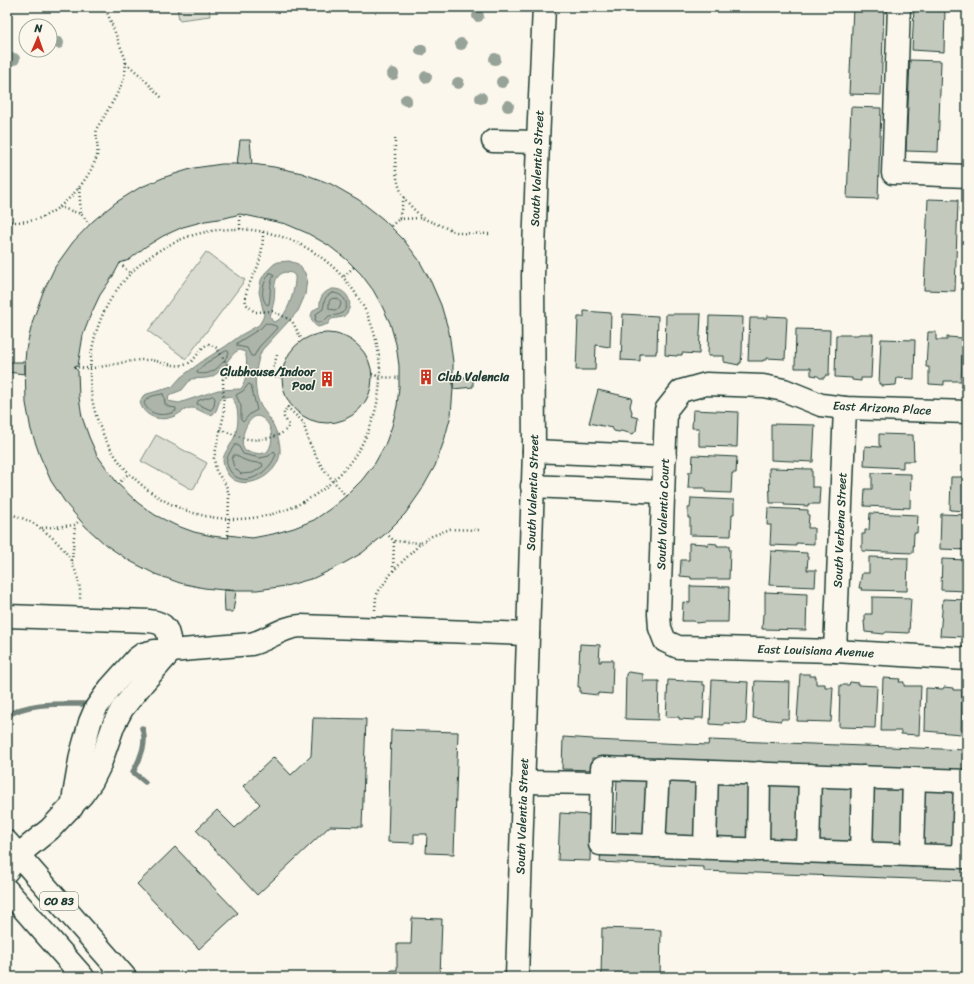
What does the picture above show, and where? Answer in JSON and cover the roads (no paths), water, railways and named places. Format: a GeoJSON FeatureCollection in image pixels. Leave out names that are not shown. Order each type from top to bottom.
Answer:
{"type":"FeatureCollection","features":[{"type":"Feature","properties":{"kind":"street","name":"South Valentia Street"},"geometry":{"type":"LineString","coordinates":[[517,977],[534,451],[533,276],[544,7]]}},
{"type":"Feature","properties":{"kind":"street"},"geometry":{"type":"LineString","coordinates":[[899,7],[894,173],[967,176]]}},
{"type":"Feature","properties":{"kind":"street"},"geometry":{"type":"LineString","coordinates":[[493,141],[538,142]]}},
{"type":"Feature","properties":{"kind":"street","name":"East Arizona Place"},"geometry":{"type":"LineString","coordinates":[[681,391],[706,384],[763,386],[784,390],[821,405],[844,408],[967,412]]}},
{"type":"Feature","properties":{"kind":"street","name":"South Valentia Court"},"geometry":{"type":"LineString","coordinates":[[665,641],[660,628],[659,614],[666,410],[681,391]]}},
{"type":"Feature","properties":{"kind":"street","name":"South Verbena Street"},"geometry":{"type":"LineString","coordinates":[[835,651],[844,408]]}},
{"type":"Feature","properties":{"kind":"street"},"geometry":{"type":"LineString","coordinates":[[534,451],[665,457]]}},
{"type":"Feature","properties":{"kind":"street"},"geometry":{"type":"LineString","coordinates":[[604,489],[605,454]]}},
{"type":"Feature","properties":{"kind":"street"},"geometry":{"type":"LineString","coordinates":[[532,486],[663,492]]}},
{"type":"Feature","properties":{"kind":"street"},"geometry":{"type":"LineString","coordinates":[[7,616],[156,622],[164,626],[167,631],[171,651]]}},
{"type":"Feature","properties":{"kind":"street"},"geometry":{"type":"LineString","coordinates":[[10,857],[50,829],[72,807],[86,733],[93,715],[102,698],[136,659],[143,654],[155,650],[171,651],[251,644],[264,640],[283,630],[300,626],[528,634]]}},
{"type":"Feature","properties":{"kind":"street","name":"East Louisiana Avenue"},"geometry":{"type":"LineString","coordinates":[[665,641],[678,646],[835,651],[967,659]]}},
{"type":"Feature","properties":{"kind":"street"},"geometry":{"type":"LineString","coordinates":[[602,768],[707,772],[966,781],[965,857],[600,844],[602,768]]}},
{"type":"Feature","properties":{"kind":"street"},"geometry":{"type":"LineString","coordinates":[[654,846],[658,770]]}},
{"type":"Feature","properties":{"kind":"street"},"geometry":{"type":"LineString","coordinates":[[705,847],[707,772]]}},
{"type":"Feature","properties":{"kind":"street"},"geometry":{"type":"LineString","coordinates":[[758,850],[759,773]]}},
{"type":"Feature","properties":{"kind":"street"},"geometry":{"type":"LineString","coordinates":[[808,851],[810,775]]}},
{"type":"Feature","properties":{"kind":"street"},"geometry":{"type":"LineString","coordinates":[[860,853],[863,777]]}},
{"type":"Feature","properties":{"kind":"street"},"geometry":{"type":"LineString","coordinates":[[912,855],[914,779]]}},
{"type":"Feature","properties":{"kind":"street"},"geometry":{"type":"LineString","coordinates":[[523,782],[602,783]]}},
{"type":"Feature","properties":{"kind":"street","name":"CO 83"},"geometry":{"type":"LineString","coordinates":[[10,857],[125,977]]}},
{"type":"Feature","properties":{"kind":"street","name":"CO 83"},"geometry":{"type":"LineString","coordinates":[[7,890],[83,977]]}},
{"type":"Feature","properties":{"kind":"water"},"geometry":{"type":"Polygon","coordinates":[[[289,261],[298,264],[305,273],[307,279],[305,295],[298,311],[262,350],[256,370],[256,393],[258,400],[275,429],[280,444],[280,453],[277,463],[270,472],[252,482],[242,482],[233,479],[226,472],[223,460],[232,443],[238,424],[236,405],[230,396],[221,398],[216,411],[211,415],[192,408],[172,417],[162,419],[152,417],[144,411],[140,402],[143,396],[147,394],[172,387],[181,377],[204,360],[241,335],[259,325],[264,314],[259,292],[261,280],[265,273],[278,262],[289,261]],[[285,272],[278,277],[275,284],[274,301],[270,317],[273,322],[278,320],[286,310],[290,303],[294,288],[295,276],[292,273],[285,272]],[[239,350],[235,352],[216,374],[209,378],[191,379],[182,390],[169,395],[168,401],[179,403],[218,390],[241,389],[246,376],[246,356],[245,352],[239,350]],[[257,416],[253,418],[244,431],[242,442],[243,447],[245,451],[260,454],[267,452],[270,447],[272,437],[269,426],[262,418],[257,416]]]}},
{"type":"Feature","properties":{"kind":"water"},"geometry":{"type":"Polygon","coordinates":[[[332,289],[343,292],[346,295],[350,303],[349,308],[343,317],[331,319],[328,324],[318,327],[313,322],[311,316],[312,313],[320,307],[320,301],[324,294],[332,289]]]}},
{"type":"Feature","properties":{"kind":"waterway"},"geometry":{"type":"LineString","coordinates":[[7,716],[15,711],[34,706],[84,704]]}},
{"type":"Feature","properties":{"kind":"waterway"},"geometry":{"type":"LineString","coordinates":[[142,728],[144,733],[144,744],[141,756],[133,772],[145,782]]}},
{"type":"Feature","properties":{"kind":"place","name":"Club Valencia"},"geometry":{"type":"Point","coordinates":[426,377]}},
{"type":"Feature","properties":{"kind":"place","name":"Clubhouse/Indoor Pool"},"geometry":{"type":"Point","coordinates":[327,379]}}]}
